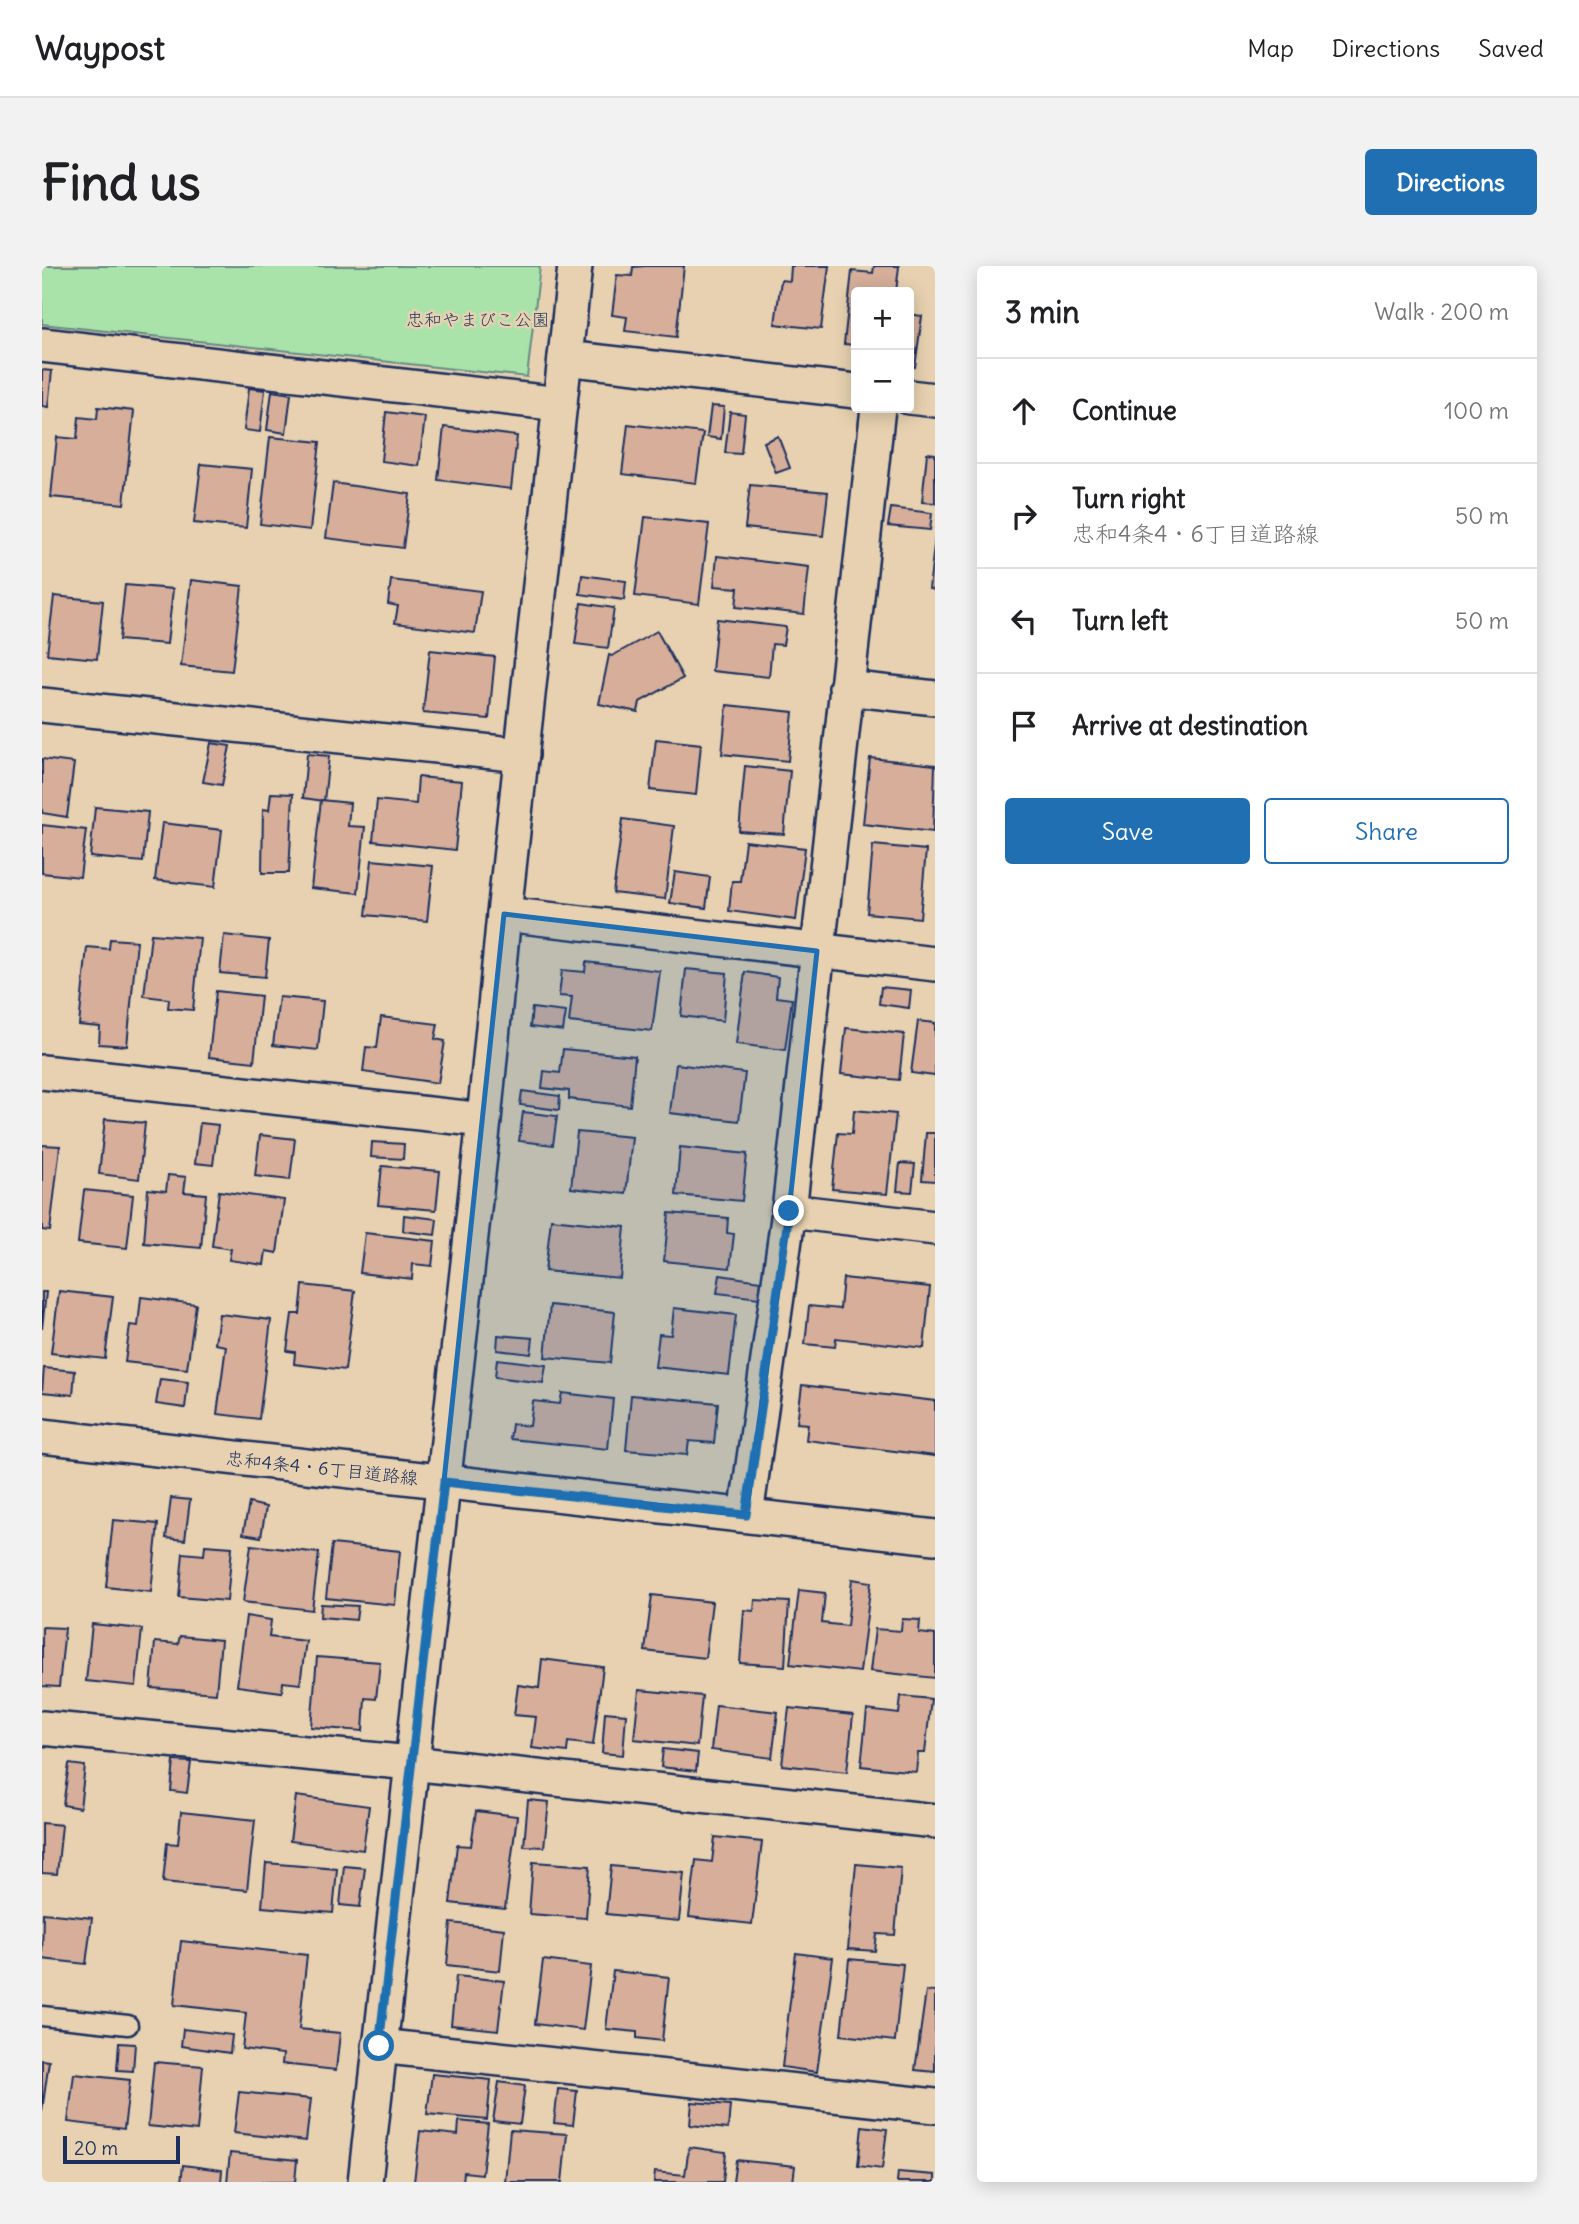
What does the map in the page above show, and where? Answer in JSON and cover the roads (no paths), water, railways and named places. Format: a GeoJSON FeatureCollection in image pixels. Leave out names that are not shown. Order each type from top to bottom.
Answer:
{"type":"FeatureCollection","features":[{"type":"Feature","properties":{"kind":"street"},"geometry":{"type":"LineString","coordinates":[[365,2182],[484,1120],[575,266]]}},
{"type":"Feature","properties":{"kind":"street"},"geometry":{"type":"LineString","coordinates":[[42,345],[560,404]]}},
{"type":"Feature","properties":{"kind":"street"},"geometry":{"type":"LineString","coordinates":[[565,358],[851,390]]}},
{"type":"Feature","properties":{"kind":"street"},"geometry":{"type":"LineString","coordinates":[[914,398],[935,400]]}},
{"type":"Feature","properties":{"kind":"street"},"geometry":{"type":"LineString","coordinates":[[746,1515],[789,1211],[877,413]]}},
{"type":"Feature","properties":{"kind":"street"},"geometry":{"type":"LineString","coordinates":[[846,688],[935,698]]}},
{"type":"Feature","properties":{"kind":"street"},"geometry":{"type":"LineString","coordinates":[[42,705],[522,755]]}},
{"type":"Feature","properties":{"kind":"street"},"geometry":{"type":"LineString","coordinates":[[504,914],[935,964]]}},
{"type":"Feature","properties":{"kind":"street"},"geometry":{"type":"LineString","coordinates":[[42,1072],[484,1120]]}},
{"type":"Feature","properties":{"kind":"street"},"geometry":{"type":"LineString","coordinates":[[789,1211],[935,1228]]}},
{"type":"Feature","properties":{"kind":"street","name":"忠和4条4・6丁目道路線"},"geometry":{"type":"LineString","coordinates":[[42,1436],[935,1537]]}},
{"type":"Feature","properties":{"kind":"street"},"geometry":{"type":"LineString","coordinates":[[42,1728],[411,1763],[935,1821]]}},
{"type":"Feature","properties":{"kind":"street"},"geometry":{"type":"LineString","coordinates":[[379,2046],[935,2106]]}},
{"type":"Feature","properties":{"kind":"lane"},"geometry":{"type":"LineString","coordinates":[[42,2016],[128,2025]]}},
{"type":"Feature","properties":{"kind":"park label","name":"忠和やまびこ公園"},"geometry":{"type":"Point","coordinates":[478,319]}}]}
